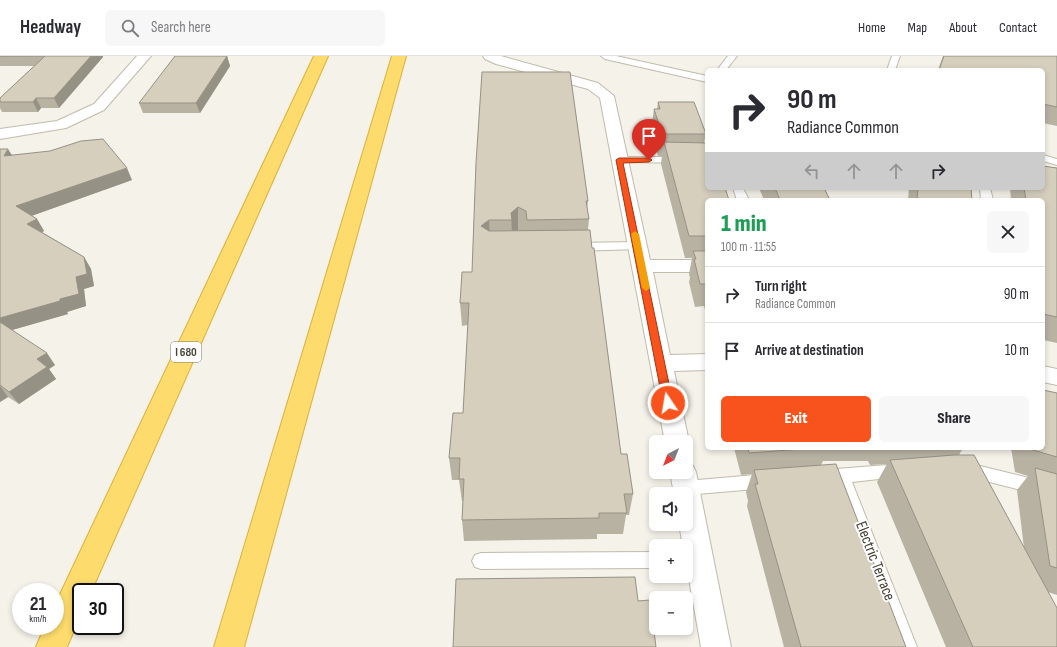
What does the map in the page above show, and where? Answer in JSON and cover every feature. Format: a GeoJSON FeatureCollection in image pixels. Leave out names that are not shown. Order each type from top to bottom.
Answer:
{"type":"FeatureCollection","features":[{"type":"Feature","properties":{"kind":"highway","name":"I 680"},"geometry":{"type":"LineString","coordinates":[[51,647],[321,56]]}},
{"type":"Feature","properties":{"kind":"highway"},"geometry":{"type":"LineString","coordinates":[[229,647],[399,56]]}},
{"type":"Feature","properties":{"kind":"street"},"geometry":{"type":"LineString","coordinates":[[0,134],[61,125],[99,107],[144,56]]}},
{"type":"Feature","properties":{"kind":"street"},"geometry":{"type":"LineString","coordinates":[[490,56],[501,61],[593,86],[607,96],[675,435]]}},
{"type":"Feature","properties":{"kind":"street"},"geometry":{"type":"LineString","coordinates":[[640,256],[705,266]]}},
{"type":"Feature","properties":{"kind":"street"},"geometry":{"type":"LineString","coordinates":[[660,363],[705,362]]}},
{"type":"Feature","properties":{"kind":"street"},"geometry":{"type":"LineString","coordinates":[[1045,374],[1057,377]]}},
{"type":"Feature","properties":{"kind":"street"},"geometry":{"type":"LineString","coordinates":[[685,480],[691,539]]}},
{"type":"Feature","properties":{"kind":"street"},"geometry":{"type":"LineString","coordinates":[[693,559],[716,647]]}},
{"type":"Feature","properties":{"kind":"lane"},"geometry":{"type":"LineString","coordinates":[[723,68],[733,56]]}},
{"type":"Feature","properties":{"kind":"lane"},"geometry":{"type":"LineString","coordinates":[[610,57],[705,79]]}},
{"type":"Feature","properties":{"kind":"lane"},"geometry":{"type":"LineString","coordinates":[[892,68],[897,57]]}},
{"type":"Feature","properties":{"kind":"lane"},"geometry":{"type":"LineString","coordinates":[[1045,159],[1057,162]]}},
{"type":"Feature","properties":{"kind":"lane"},"geometry":{"type":"LineString","coordinates":[[619,160],[705,160]]}},
{"type":"Feature","properties":{"kind":"lane"},"geometry":{"type":"LineString","coordinates":[[559,247],[640,256]]}},
{"type":"Feature","properties":{"kind":"lane"},"geometry":{"type":"LineString","coordinates":[[947,468],[970,469],[1057,492]]}},
{"type":"Feature","properties":{"kind":"lane"},"geometry":{"type":"LineString","coordinates":[[811,478],[916,470]]}},
{"type":"Feature","properties":{"kind":"lane","name":"Electric Terrace"},"geometry":{"type":"LineString","coordinates":[[842,476],[907,647]]}},
{"type":"Feature","properties":{"kind":"lane"},"geometry":{"type":"LineString","coordinates":[[685,480],[780,480]]}},
{"type":"Feature","properties":{"kind":"lane"},"geometry":{"type":"LineString","coordinates":[[481,561],[649,560]]}},
{"type":"Feature","properties":{"kind":"building"},"geometry":{"type":"Polygon","coordinates":[[[45,56],[91,56],[54,98],[36,98],[33,102],[0,102],[0,98],[45,56]]]}},
{"type":"Feature","properties":{"kind":"building"},"geometry":{"type":"Polygon","coordinates":[[[175,56],[227,56],[196,103],[139,103],[175,56]]]}},
{"type":"Feature","properties":{"kind":"building"},"geometry":{"type":"Polygon","coordinates":[[[944,56],[1057,56],[1057,107],[1045,104],[1045,68],[940,68],[944,56]]]}},
{"type":"Feature","properties":{"kind":"building"},"geometry":{"type":"Polygon","coordinates":[[[482,72],[570,72],[588,201],[586,201],[589,219],[527,220],[526,211],[518,207],[511,213],[512,220],[489,220],[481,226],[489,231],[590,230],[592,248],[594,248],[621,454],[627,454],[633,494],[624,494],[627,513],[599,513],[599,518],[462,520],[464,479],[459,479],[460,458],[449,458],[453,413],[463,413],[469,303],[460,303],[462,272],[472,272],[476,163],[482,72]]]}},
{"type":"Feature","properties":{"kind":"building"},"geometry":{"type":"Polygon","coordinates":[[[658,102],[694,102],[705,134],[662,134],[654,109],[660,109],[658,102]]]}},
{"type":"Feature","properties":{"kind":"building"},"geometry":{"type":"Polygon","coordinates":[[[103,139],[127,168],[16,206],[37,219],[27,224],[84,257],[87,274],[76,277],[79,294],[0,318],[0,149],[8,149],[4,156],[50,151],[81,141],[103,139]]]}},
{"type":"Feature","properties":{"kind":"building"},"geometry":{"type":"Polygon","coordinates":[[[664,142],[705,143],[705,190],[726,190],[728,198],[705,198],[705,236],[689,236],[664,142]]]}},
{"type":"Feature","properties":{"kind":"building"},"geometry":{"type":"Polygon","coordinates":[[[1045,166],[1057,168],[1057,317],[1045,314],[1045,198],[1026,198],[1024,190],[1045,190],[1045,166]]]}},
{"type":"Feature","properties":{"kind":"building"},"geometry":{"type":"Polygon","coordinates":[[[776,190],[825,190],[829,198],[779,198],[776,190]]]}},
{"type":"Feature","properties":{"kind":"building"},"geometry":{"type":"Polygon","coordinates":[[[918,190],[971,190],[972,198],[917,198],[918,190]]]}},
{"type":"Feature","properties":{"kind":"building"},"geometry":{"type":"Polygon","coordinates":[[[693,251],[705,251],[705,284],[700,284],[694,259],[696,259],[693,251]]]}},
{"type":"Feature","properties":{"kind":"building"},"geometry":{"type":"Polygon","coordinates":[[[0,322],[47,353],[37,359],[47,367],[9,392],[0,385],[0,322]]]}},
{"type":"Feature","properties":{"kind":"building"},"geometry":{"type":"Polygon","coordinates":[[[1045,390],[1057,393],[1057,457],[1033,450],[1045,450],[1045,390]]]}},
{"type":"Feature","properties":{"kind":"building"},"geometry":{"type":"Polygon","coordinates":[[[748,450],[789,450],[749,453],[748,450]]]}},
{"type":"Feature","properties":{"kind":"building"},"geometry":{"type":"Polygon","coordinates":[[[974,455],[1057,608],[1057,647],[973,647],[890,460],[974,455]]]}},
{"type":"Feature","properties":{"kind":"building"},"geometry":{"type":"Polygon","coordinates":[[[836,464],[906,647],[801,647],[755,484],[758,484],[754,470],[836,464]]]}},
{"type":"Feature","properties":{"kind":"building"},"geometry":{"type":"Polygon","coordinates":[[[1035,468],[1057,474],[1057,568],[1050,566],[1035,468]]]}},
{"type":"Feature","properties":{"kind":"building"},"geometry":{"type":"Polygon","coordinates":[[[635,577],[638,601],[649,600],[649,635],[654,635],[656,647],[453,647],[456,579],[635,577]]]}},
{"type":"Feature","properties":{"kind":"slow traffic"},"geometry":{"type":"LineString","coordinates":[[635,234],[646,288]]}},
{"type":"Feature","properties":{"kind":"route"},"geometry":{"type":"LineString","coordinates":[[649,160],[619,160],[642,266],[668,403]]}}]}
